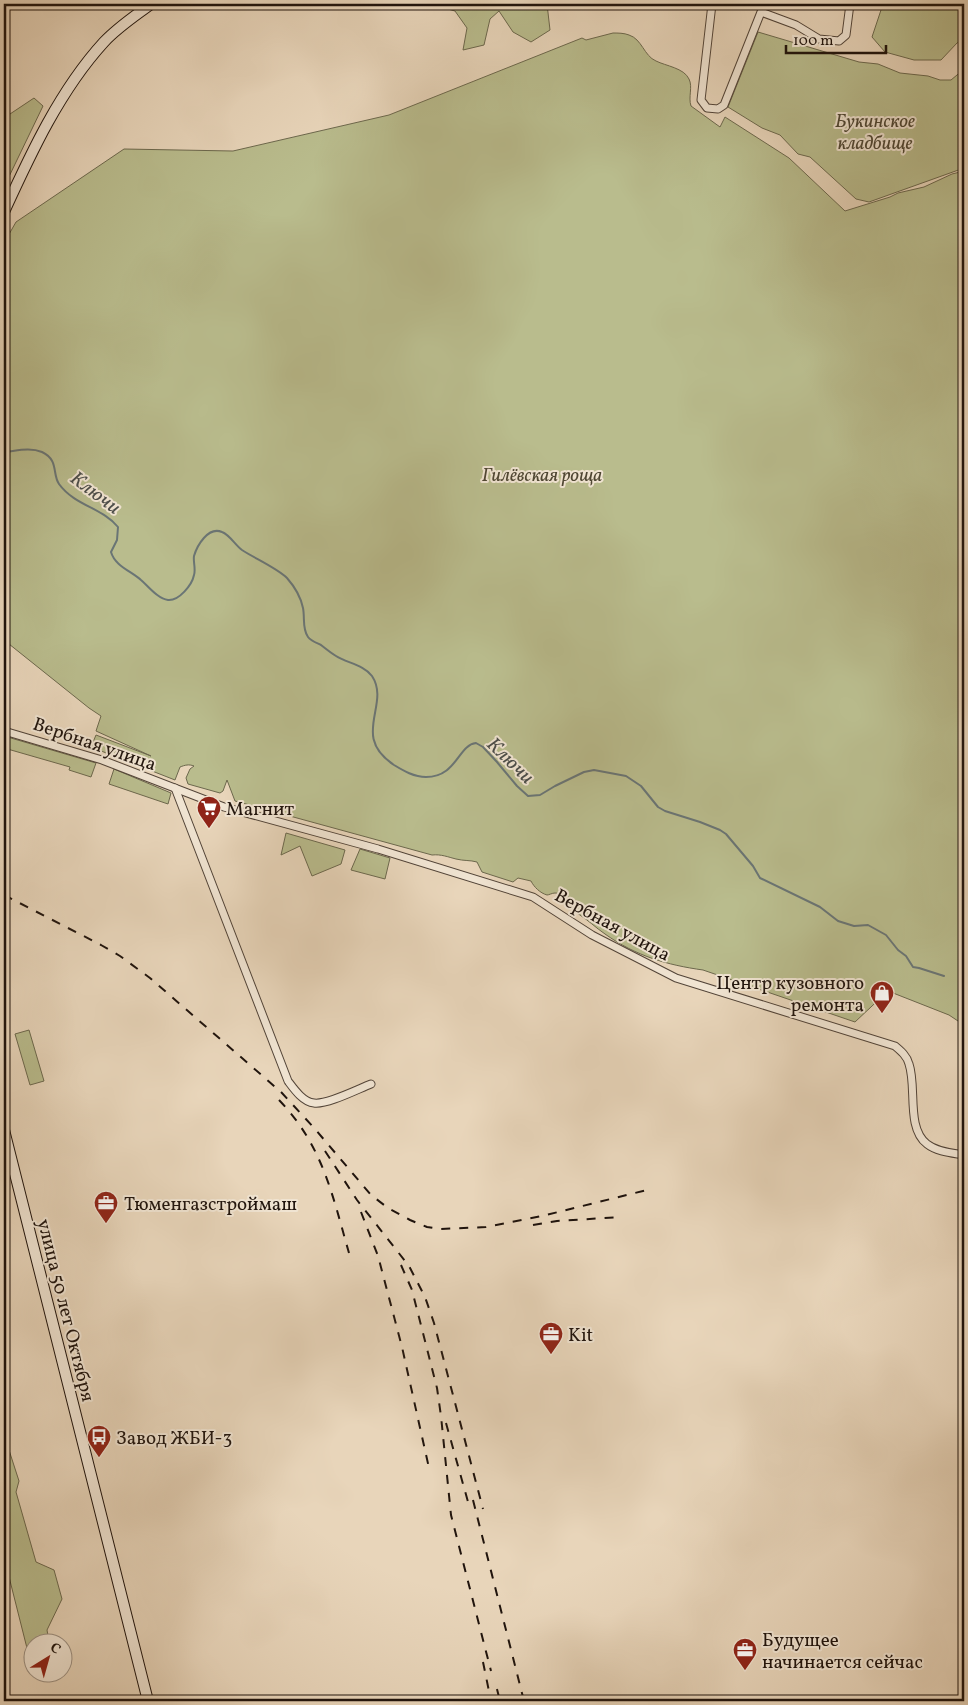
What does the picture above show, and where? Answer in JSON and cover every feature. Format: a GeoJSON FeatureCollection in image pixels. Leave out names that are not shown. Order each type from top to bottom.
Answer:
{"type":"FeatureCollection","features":[{"type":"Feature","properties":{"kind":"main road"},"geometry":{"type":"LineString","coordinates":[[4,212],[70,86],[105,41],[121,26],[151,4]]}},
{"type":"Feature","properties":{"kind":"main road","name":"улица 50 лет Октября"},"geometry":{"type":"LineString","coordinates":[[4,1130],[148,1701]]}},
{"type":"Feature","properties":{"kind":"street"},"geometry":{"type":"LineString","coordinates":[[712,4],[701,100],[707,108],[718,109],[724,105],[761,12],[796,25],[819,39],[839,41],[846,35],[850,4]]}},
{"type":"Feature","properties":{"kind":"street","name":"Вербная улица"},"geometry":{"type":"LineString","coordinates":[[4,730],[102,760],[224,807],[378,849],[534,897],[592,935],[676,978],[895,1046],[905,1055],[910,1064],[915,1126],[921,1138],[928,1145],[937,1149],[964,1155]]}},
{"type":"Feature","properties":{"kind":"street","name":"Вербная улица"},"geometry":{"type":"LineString","coordinates":[[174,788],[288,1080],[297,1094],[314,1103],[330,1100],[371,1084]]}},
{"type":"Feature","properties":{"kind":"green space"},"geometry":{"type":"Polygon","coordinates":[[[437,4],[547,4],[550,30],[531,42],[513,32],[499,11],[490,19],[484,45],[463,50],[467,28],[455,11],[437,6],[437,4]]]}},
{"type":"Feature","properties":{"kind":"green space"},"geometry":{"type":"Polygon","coordinates":[[[883,4],[964,4],[964,39],[957,43],[941,60],[914,60],[885,52],[872,37],[883,4]]]}},
{"type":"Feature","properties":{"kind":"green space","name":"Букинское кладбище"},"geometry":{"type":"Polygon","coordinates":[[[758,32],[859,62],[878,64],[900,73],[928,76],[940,80],[951,80],[963,70],[964,66],[964,168],[869,202],[856,199],[810,157],[798,154],[780,135],[762,128],[728,107],[758,32]]]}},
{"type":"Feature","properties":{"kind":"green space","name":"Гилёвская роща"},"geometry":{"type":"Polygon","coordinates":[[[613,33],[633,37],[652,59],[687,75],[691,89],[691,106],[720,127],[725,117],[789,158],[845,211],[898,193],[924,187],[952,174],[964,171],[964,1025],[949,1015],[888,991],[855,1022],[703,970],[652,958],[628,948],[602,932],[577,913],[573,901],[567,896],[559,893],[544,894],[531,881],[518,878],[513,882],[482,872],[477,862],[432,855],[235,801],[227,780],[223,791],[220,793],[188,784],[186,778],[190,769],[194,766],[192,765],[180,767],[175,780],[91,747],[96,735],[151,756],[96,731],[101,716],[4,640],[4,243],[16,222],[124,149],[233,151],[389,115],[582,38],[586,40],[613,33]]]}},
{"type":"Feature","properties":{"kind":"green space"},"geometry":{"type":"Polygon","coordinates":[[[34,98],[43,106],[4,187],[4,118],[34,98]]]}},
{"type":"Feature","properties":{"kind":"green space"},"geometry":{"type":"Polygon","coordinates":[[[4,736],[96,763],[91,777],[69,770],[70,767],[4,748],[4,736]]]}},
{"type":"Feature","properties":{"kind":"green space"},"geometry":{"type":"Polygon","coordinates":[[[114,769],[171,793],[168,804],[109,784],[114,769]]]}},
{"type":"Feature","properties":{"kind":"green space"},"geometry":{"type":"Polygon","coordinates":[[[286,833],[345,850],[341,864],[312,876],[300,846],[281,855],[286,833]]]}},
{"type":"Feature","properties":{"kind":"green space"},"geometry":{"type":"Polygon","coordinates":[[[360,849],[390,858],[385,879],[351,870],[360,849]]]}},
{"type":"Feature","properties":{"kind":"green space"},"geometry":{"type":"Polygon","coordinates":[[[29,1030],[44,1081],[30,1085],[15,1034],[29,1030]]]}},
{"type":"Feature","properties":{"kind":"green space"},"geometry":{"type":"Polygon","coordinates":[[[4,1447],[8,1447],[19,1481],[16,1492],[36,1562],[54,1570],[62,1599],[47,1632],[23,1632],[4,1557],[4,1447]]]}},
{"type":"Feature","properties":{"kind":"waterway","name":"Ключи"},"geometry":{"type":"LineString","coordinates":[[4,452],[33,450],[47,455],[53,463],[59,484],[73,497],[105,515],[118,527],[117,540],[111,552],[116,561],[164,599],[172,600],[188,588],[195,573],[195,552],[200,542],[212,532],[225,533],[242,550],[283,574],[301,600],[305,630],[308,637],[336,656],[365,669],[372,676],[377,687],[373,732],[375,743],[381,754],[394,765],[413,775],[422,777],[436,776],[451,767],[465,749],[476,743],[483,747],[528,796],[540,795],[584,772],[594,770],[626,776],[641,786],[658,807],[700,822],[726,834],[753,866],[760,878],[820,907],[838,921],[854,926],[868,925],[886,935],[898,950],[906,956],[913,967],[944,976]]}},
{"type":"Feature","properties":{"kind":"railway"},"geometry":{"type":"LineString","coordinates":[[4,895],[101,945],[150,978],[281,1092],[371,1195],[388,1208],[410,1220],[427,1227],[440,1229],[486,1227],[542,1216],[647,1190]]}},
{"type":"Feature","properties":{"kind":"railway"},"geometry":{"type":"LineString","coordinates":[[279,1100],[294,1117],[316,1153],[331,1191],[349,1253]]}},
{"type":"Feature","properties":{"kind":"railway"},"geometry":{"type":"LineString","coordinates":[[325,1151],[357,1200],[409,1266],[425,1297],[434,1323],[483,1509]]}},
{"type":"Feature","properties":{"kind":"railway"},"geometry":{"type":"LineString","coordinates":[[361,1212],[378,1256],[402,1347],[429,1468]]}},
{"type":"Feature","properties":{"kind":"railway"},"geometry":{"type":"LineString","coordinates":[[533,1225],[557,1221],[621,1217]]}},
{"type":"Feature","properties":{"kind":"railway"},"geometry":{"type":"LineString","coordinates":[[401,1265],[412,1290],[437,1388],[451,1515],[491,1671]]}},
{"type":"Feature","properties":{"kind":"railway"},"geometry":{"type":"LineString","coordinates":[[446,1423],[470,1509]]}},
{"type":"Feature","properties":{"kind":"railway"},"geometry":{"type":"LineString","coordinates":[[473,1500],[524,1701]]}},
{"type":"Feature","properties":{"kind":"railway"},"geometry":{"type":"LineString","coordinates":[[483,1662],[491,1701]]}},
{"type":"Feature","properties":{"kind":"railway"},"geometry":{"type":"LineString","coordinates":[[497,1689],[500,1701]]}},
{"type":"Feature","properties":{"kind":"place","name":"Магнит"},"geometry":{"type":"Point","coordinates":[209,829]}},
{"type":"Feature","properties":{"kind":"place","name":"Центр кузовного ремонта"},"geometry":{"type":"Point","coordinates":[882,1014]}},
{"type":"Feature","properties":{"kind":"place","name":"Тюменгазстроймаш"},"geometry":{"type":"Point","coordinates":[106,1224]}},
{"type":"Feature","properties":{"kind":"place","name":"Kit"},"geometry":{"type":"Point","coordinates":[551,1355]}},
{"type":"Feature","properties":{"kind":"place","name":"Завод ЖБИ-3"},"geometry":{"type":"Point","coordinates":[99,1458]}},
{"type":"Feature","properties":{"kind":"place","name":"Будущее начинается сейчас"},"geometry":{"type":"Point","coordinates":[745,1671]}}]}
